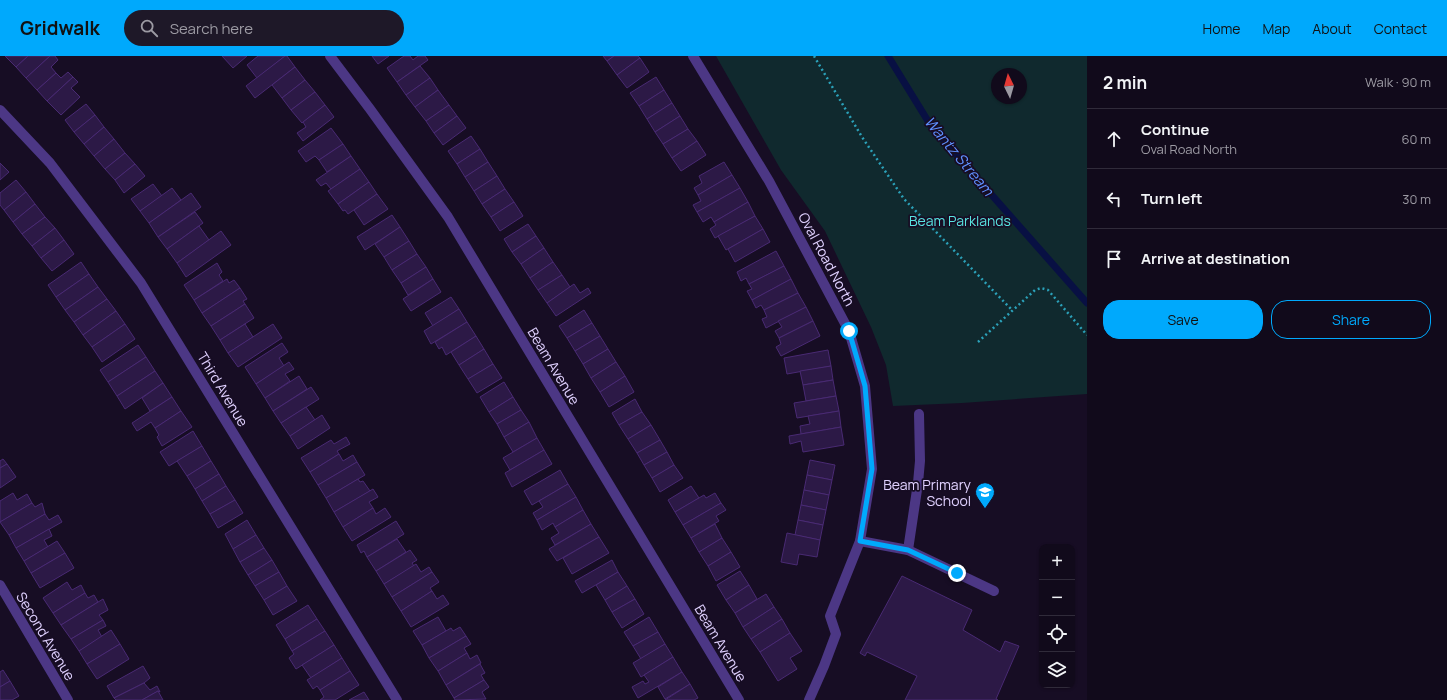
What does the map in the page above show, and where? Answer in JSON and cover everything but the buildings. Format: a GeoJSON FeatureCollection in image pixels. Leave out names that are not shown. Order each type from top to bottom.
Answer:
{"type":"FeatureCollection","features":[{"type":"Feature","properties":{"kind":"street","name":"Beam Avenue"},"geometry":{"type":"LineString","coordinates":[[330,56],[448,217],[739,700]]}},
{"type":"Feature","properties":{"kind":"street","name":"Oval Road North"},"geometry":{"type":"LineString","coordinates":[[693,56],[769,181],[849,331],[865,386],[872,469],[860,541],[830,616],[836,634],[809,700]]}},
{"type":"Feature","properties":{"kind":"street","name":"Third Avenue"},"geometry":{"type":"LineString","coordinates":[[0,110],[50,163],[141,282],[397,700]]}},
{"type":"Feature","properties":{"kind":"street"},"geometry":{"type":"LineString","coordinates":[[908,550],[920,461],[919,414]]}},
{"type":"Feature","properties":{"kind":"street"},"geometry":{"type":"LineString","coordinates":[[860,541],[908,550],[994,591]]}},
{"type":"Feature","properties":{"kind":"street","name":"Second Avenue"},"geometry":{"type":"LineString","coordinates":[[0,586],[68,700]]}},
{"type":"Feature","properties":{"kind":"path"},"geometry":{"type":"LineString","coordinates":[[814,56],[862,138],[904,199],[1012,310]]}},
{"type":"Feature","properties":{"kind":"path"},"geometry":{"type":"LineString","coordinates":[[978,342],[1035,290],[1041,288],[1048,290],[1087,335]]}},
{"type":"Feature","properties":{"kind":"green space","name":"Beam Parklands"},"geometry":{"type":"Polygon","coordinates":[[[716,56],[1087,56],[1087,394],[962,403],[893,406],[886,365],[871,327],[825,231],[781,170],[716,56]]]}},
{"type":"Feature","properties":{"kind":"waterway","name":"Wantz Stream"},"geometry":{"type":"LineString","coordinates":[[888,56],[931,126],[1087,303]]}},
{"type":"Feature","properties":{"kind":"place","name":"Beam Primary School"},"geometry":{"type":"Point","coordinates":[985,509]}},
{"type":"Feature","properties":{"kind":"route"},"geometry":{"type":"LineString","coordinates":[[849,331],[865,386],[872,469],[860,541],[908,550],[957,573]]}}]}
